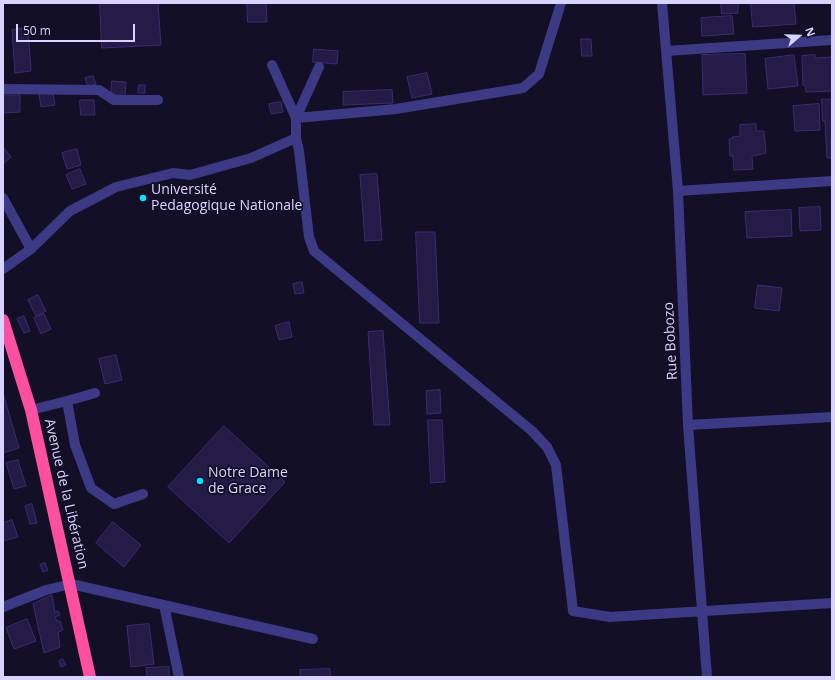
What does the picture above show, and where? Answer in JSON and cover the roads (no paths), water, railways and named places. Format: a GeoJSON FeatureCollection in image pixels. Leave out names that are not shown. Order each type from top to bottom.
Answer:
{"type":"FeatureCollection","features":[{"type":"Feature","properties":{"kind":"highway","name":"Avenue de la Libération"},"geometry":{"type":"LineString","coordinates":[[3,320],[31,410],[71,584],[90,677]]}},
{"type":"Feature","properties":{"kind":"street"},"geometry":{"type":"LineString","coordinates":[[296,118],[396,109],[523,88],[539,74],[561,3]]}},
{"type":"Feature","properties":{"kind":"street","name":"Rue Bobozo"},"geometry":{"type":"LineString","coordinates":[[662,3],[678,191],[688,425],[703,611],[706,677]]}},
{"type":"Feature","properties":{"kind":"street"},"geometry":{"type":"LineString","coordinates":[[666,51],[832,40]]}},
{"type":"Feature","properties":{"kind":"street"},"geometry":{"type":"LineString","coordinates":[[272,65],[296,118]]}},
{"type":"Feature","properties":{"kind":"street"},"geometry":{"type":"LineString","coordinates":[[319,67],[296,118],[296,138],[299,151],[309,237],[314,251],[532,431],[547,446],[556,465],[573,610],[610,617],[832,603]]}},
{"type":"Feature","properties":{"kind":"street"},"geometry":{"type":"LineString","coordinates":[[3,89],[99,90],[114,100],[158,100]]}},
{"type":"Feature","properties":{"kind":"street"},"geometry":{"type":"LineString","coordinates":[[3,269],[31,249],[70,211],[116,187],[173,173],[190,175],[251,158],[296,138]]}},
{"type":"Feature","properties":{"kind":"street"},"geometry":{"type":"LineString","coordinates":[[678,191],[832,181]]}},
{"type":"Feature","properties":{"kind":"street"},"geometry":{"type":"LineString","coordinates":[[3,198],[31,249]]}},
{"type":"Feature","properties":{"kind":"street"},"geometry":{"type":"LineString","coordinates":[[31,410],[95,393]]}},
{"type":"Feature","properties":{"kind":"street"},"geometry":{"type":"LineString","coordinates":[[67,401],[75,445],[91,488],[114,504],[143,494]]}},
{"type":"Feature","properties":{"kind":"street"},"geometry":{"type":"LineString","coordinates":[[688,425],[832,417]]}},
{"type":"Feature","properties":{"kind":"street"},"geometry":{"type":"LineString","coordinates":[[3,608],[46,590],[71,584],[313,639]]}},
{"type":"Feature","properties":{"kind":"street"},"geometry":{"type":"LineString","coordinates":[[164,605],[179,677]]}},
{"type":"Feature","properties":{"kind":"place","name":"Université Pedagogique Nationale"},"geometry":{"type":"Point","coordinates":[143,198]}},
{"type":"Feature","properties":{"kind":"place","name":"Notre Dame de Grace"},"geometry":{"type":"Point","coordinates":[200,481]}}]}
